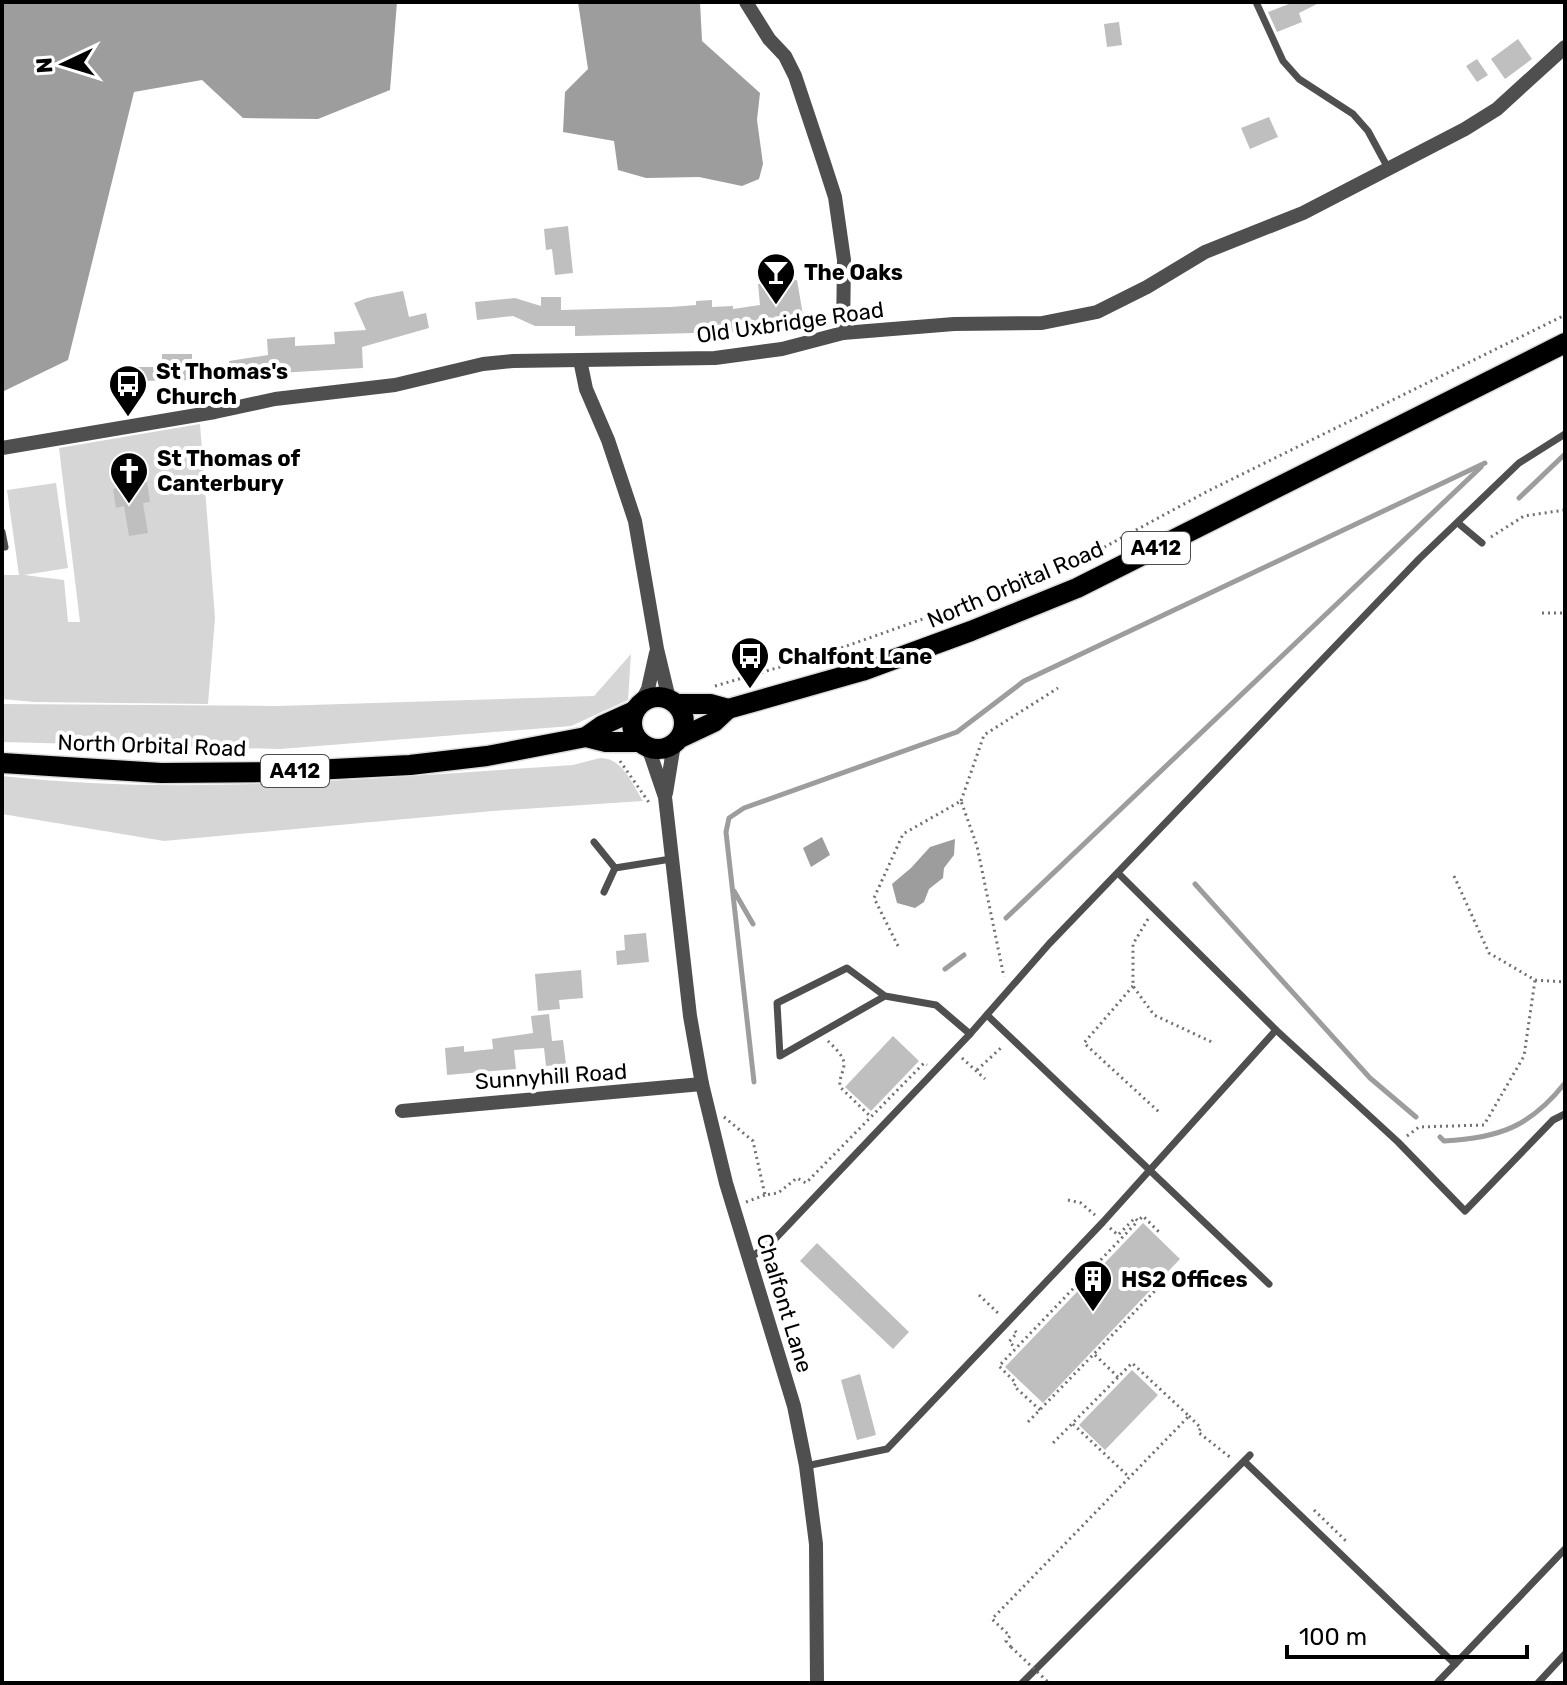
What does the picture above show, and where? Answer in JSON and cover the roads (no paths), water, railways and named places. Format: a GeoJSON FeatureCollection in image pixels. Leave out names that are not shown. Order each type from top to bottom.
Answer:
{"type":"FeatureCollection","features":[{"type":"Feature","properties":{"kind":"main road","name":"North Orbital Road"},"geometry":{"type":"LineString","coordinates":[[677,741],[714,722],[728,709],[862,671],[1077,588],[1565,343]]}},
{"type":"Feature","properties":{"kind":"main road"},"geometry":{"type":"LineString","coordinates":[[660,696],[673,701],[684,720],[677,741],[666,748],[644,745],[632,726],[637,707],[647,699],[660,696]]}},
{"type":"Feature","properties":{"kind":"main road","name":"North Orbital Road"},"geometry":{"type":"LineString","coordinates":[[673,701],[728,709]]}},
{"type":"Feature","properties":{"kind":"main road","name":"North Orbital Road"},"geometry":{"type":"LineString","coordinates":[[2,763],[204,774],[341,769],[487,756],[586,737],[637,707]]}},
{"type":"Feature","properties":{"kind":"main road","name":"North Orbital Road"},"geometry":{"type":"LineString","coordinates":[[586,737],[644,745]]}},
{"type":"Feature","properties":{"kind":"street"},"geometry":{"type":"LineString","coordinates":[[746,2],[769,39],[785,56],[795,76],[835,197],[844,260],[843,333]]}},
{"type":"Feature","properties":{"kind":"street","name":"Old Uxbridge Road"},"geometry":{"type":"LineString","coordinates":[[2,448],[275,399],[404,383],[483,364],[715,358],[782,349],[843,333],[954,324],[1042,323],[1097,312],[1205,252],[1303,213],[1452,136],[1497,109],[1565,47]]}},
{"type":"Feature","properties":{"kind":"street"},"geometry":{"type":"LineString","coordinates":[[580,360],[586,389],[608,440],[635,521],[657,649],[673,701]]}},
{"type":"Feature","properties":{"kind":"street"},"geometry":{"type":"LineString","coordinates":[[637,707],[648,689],[657,649]]}},
{"type":"Feature","properties":{"kind":"street","name":"Chalfont Lane"},"geometry":{"type":"LineString","coordinates":[[665,797],[677,741]]}},
{"type":"Feature","properties":{"kind":"street","name":"Chalfont Lane"},"geometry":{"type":"LineString","coordinates":[[644,745],[665,797],[690,1016],[709,1116],[726,1183],[794,1406],[806,1466],[816,1544],[817,1683]]}},
{"type":"Feature","properties":{"kind":"street","name":"Sunnyhill Road"},"geometry":{"type":"LineString","coordinates":[[402,1111],[702,1084]]}},
{"type":"Feature","properties":{"kind":"lane"},"geometry":{"type":"LineString","coordinates":[[1256,2],[1283,61],[1299,79],[1353,114],[1368,131],[1388,168]]}},
{"type":"Feature","properties":{"kind":"lane"},"geometry":{"type":"LineString","coordinates":[[749,1259],[774,1240],[970,1034],[1049,944],[1419,559],[1519,463],[1565,434]]}},
{"type":"Feature","properties":{"kind":"lane"},"geometry":{"type":"LineString","coordinates":[[1458,523],[1482,543]]}},
{"type":"Feature","properties":{"kind":"lane"},"geometry":{"type":"LineString","coordinates":[[2,532],[5,547]]}},
{"type":"Feature","properties":{"kind":"lane"},"geometry":{"type":"LineString","coordinates":[[594,842],[615,868]]}},
{"type":"Feature","properties":{"kind":"lane"},"geometry":{"type":"LineString","coordinates":[[615,868],[671,859]]}},
{"type":"Feature","properties":{"kind":"lane"},"geometry":{"type":"LineString","coordinates":[[604,892],[615,868]]}},
{"type":"Feature","properties":{"kind":"lane"},"geometry":{"type":"LineString","coordinates":[[1119,874],[1276,1030],[1398,1142],[1465,1211],[1553,1120],[1565,1114]]}},
{"type":"Feature","properties":{"kind":"lane"},"geometry":{"type":"LineString","coordinates":[[885,996],[780,1056],[777,1003],[847,968],[885,996],[936,1005],[970,1034]]}},
{"type":"Feature","properties":{"kind":"lane"},"geometry":{"type":"LineString","coordinates":[[987,1015],[1269,1284]]}},
{"type":"Feature","properties":{"kind":"lane"},"geometry":{"type":"LineString","coordinates":[[806,1466],[887,1449],[1151,1171],[1276,1030]]}},
{"type":"Feature","properties":{"kind":"lane"},"geometry":{"type":"LineString","coordinates":[[1022,1683],[1245,1461],[1455,1664]]}},
{"type":"Feature","properties":{"kind":"lane"},"geometry":{"type":"LineString","coordinates":[[1437,1683],[1565,1549]]}},
{"type":"Feature","properties":{"kind":"lane"},"geometry":{"type":"LineString","coordinates":[[1538,1683],[1565,1654]]}},
{"type":"Feature","properties":{"kind":"waterway"},"geometry":{"type":"LineString","coordinates":[[1519,498],[1565,454]]}},
{"type":"Feature","properties":{"kind":"waterway"},"geometry":{"type":"LineString","coordinates":[[754,1082],[726,832],[729,818],[744,808],[957,732],[1024,681],[1485,463]]}},
{"type":"Feature","properties":{"kind":"waterway"},"geometry":{"type":"LineString","coordinates":[[1006,918],[1481,467]]}},
{"type":"Feature","properties":{"kind":"waterway"},"geometry":{"type":"LineString","coordinates":[[1195,884],[1370,1078],[1416,1117]]}},
{"type":"Feature","properties":{"kind":"waterway"},"geometry":{"type":"LineString","coordinates":[[734,891],[753,924]]}},
{"type":"Feature","properties":{"kind":"waterway"},"geometry":{"type":"LineString","coordinates":[[945,969],[964,955]]}},
{"type":"Feature","properties":{"kind":"waterway"},"geometry":{"type":"LineString","coordinates":[[1440,1137],[1444,1141],[1481,1137],[1512,1127],[1539,1110],[1565,1083]]}},
{"type":"Feature","properties":{"kind":"place","name":"The Oaks"},"geometry":{"type":"Point","coordinates":[776,306]}},
{"type":"Feature","properties":{"kind":"place","name":"St Thomas's Church"},"geometry":{"type":"Point","coordinates":[128,418]}},
{"type":"Feature","properties":{"kind":"place","name":"St Thomas of Canterbury"},"geometry":{"type":"Point","coordinates":[129,505]}},
{"type":"Feature","properties":{"kind":"place","name":"Chalfont Lane"},"geometry":{"type":"Point","coordinates":[750,690]}},
{"type":"Feature","properties":{"kind":"place","name":"HS2 Offices"},"geometry":{"type":"Point","coordinates":[1093,1313]}}]}
